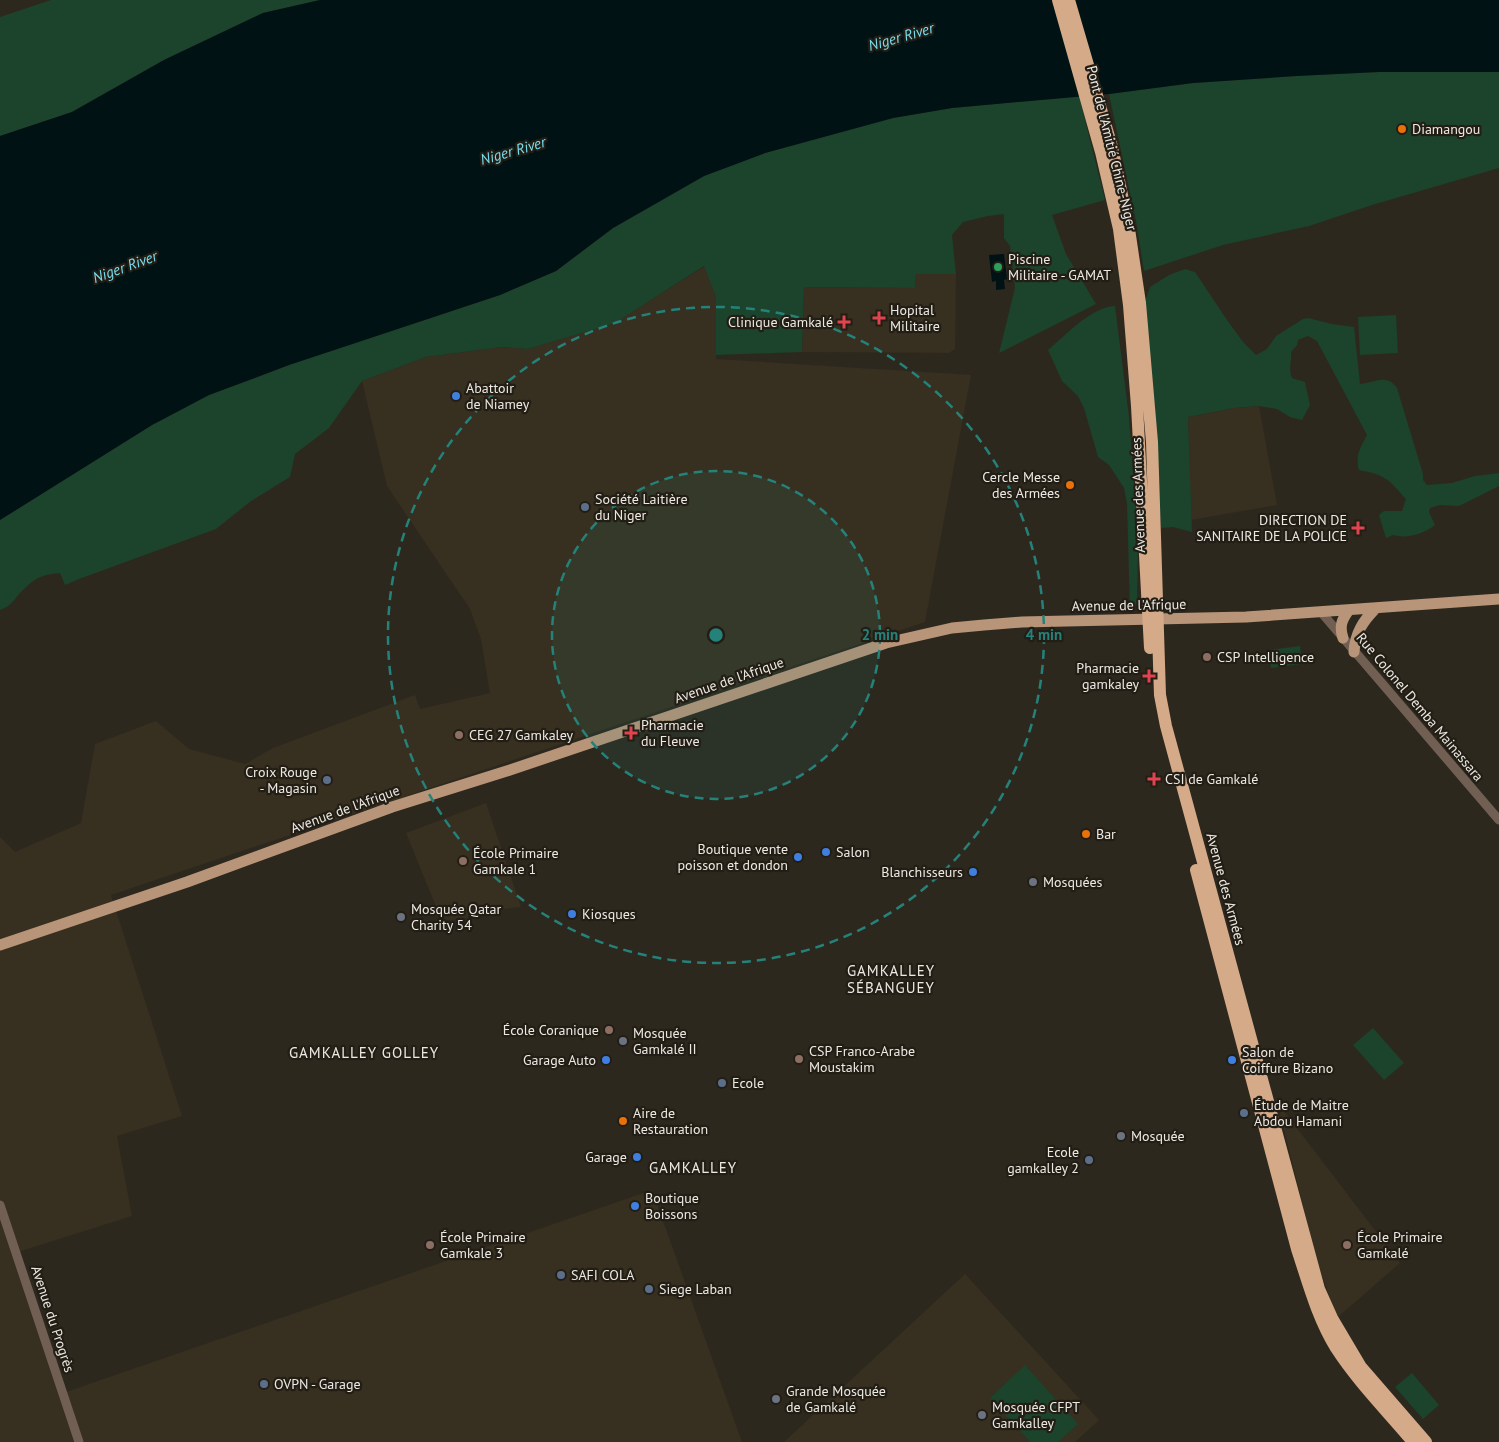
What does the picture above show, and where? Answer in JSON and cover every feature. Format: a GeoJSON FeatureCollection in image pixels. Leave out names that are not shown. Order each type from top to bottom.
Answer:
{"type":"FeatureCollection","features":[{"type":"Feature","properties":{"kind":"highway","name":"Pont de l'Amitié Chine-Niger"},"geometry":{"type":"LineString","coordinates":[[1058,0],[1104,162],[1134,304]]}},
{"type":"Feature","properties":{"kind":"highway","name":"Pont de l'Amitié Chine-Niger"},"geometry":{"type":"LineString","coordinates":[[1069,0],[1112,147],[1130,229],[1134,304]]}},
{"type":"Feature","properties":{"kind":"highway","name":"Avenue des Armées"},"geometry":{"type":"LineString","coordinates":[[1134,304],[1139,356],[1152,442],[1152,695],[1159,728],[1300,1257],[1320,1316],[1336,1347],[1354,1372],[1413,1442]]}},
{"type":"Feature","properties":{"kind":"highway","name":"Avenue des Armées"},"geometry":{"type":"LineString","coordinates":[[1152,619],[1160,695],[1166,726],[1319,1289],[1332,1318],[1361,1367],[1426,1442]]}},
{"type":"Feature","properties":{"kind":"main road","name":"Avenue de l'Afrique"},"geometry":{"type":"LineString","coordinates":[[0,945],[187,882],[392,807],[510,770],[886,643],[952,628],[1022,622],[1246,617],[1499,599]]}},
{"type":"Feature","properties":{"kind":"main road"},"geometry":{"type":"LineString","coordinates":[[1354,652],[1356,638],[1361,626],[1376,608]]}},
{"type":"Feature","properties":{"kind":"main road"},"geometry":{"type":"LineString","coordinates":[[1343,638],[1342,620],[1349,610]]}},
{"type":"Feature","properties":{"kind":"street","name":"Rue Colonel Demba Mainassara"},"geometry":{"type":"LineString","coordinates":[[1321,612],[1499,820]]}},
{"type":"Feature","properties":{"kind":"street","name":"Avenue du Progrès"},"geometry":{"type":"LineString","coordinates":[[0,1205],[79,1442]]}},
{"type":"Feature","properties":{"kind":"shaded area"},"geometry":{"type":"Polygon","coordinates":[[[705,266],[716,297],[716,359],[971,375],[925,622],[111,895],[182,1116],[117,1136],[132,1216],[18,1252],[63,1393],[652,1190],[742,1442],[0,1442],[0,837],[15,852],[81,823],[95,744],[156,721],[189,749],[245,764],[273,748],[415,695],[420,709],[490,693],[481,639],[470,609],[387,486],[362,381],[426,357],[502,347],[528,349],[614,323],[705,266]]]}},
{"type":"Feature","properties":{"kind":"shaded area","name":"Hopital Militaire"},"geometry":{"type":"Polygon","coordinates":[[[916,274],[956,274],[955,349],[949,353],[802,352],[804,287],[915,288],[916,274]]]}},
{"type":"Feature","properties":{"kind":"shaded area"},"geometry":{"type":"Polygon","coordinates":[[[1259,406],[1277,505],[1191,520],[1188,417],[1234,408],[1259,406]]]}},
{"type":"Feature","properties":{"kind":"shaded area"},"geometry":{"type":"Polygon","coordinates":[[[486,803],[521,907],[468,913],[468,918],[442,921],[406,833],[486,803]]]}},
{"type":"Feature","properties":{"kind":"shaded area"},"geometry":{"type":"Polygon","coordinates":[[[1277,1102],[1400,1263],[1337,1318],[1316,1258],[1277,1102]]]}},
{"type":"Feature","properties":{"kind":"shaded area"},"geometry":{"type":"Polygon","coordinates":[[[965,1274],[1099,1420],[1075,1442],[784,1442],[965,1274]]]}},
{"type":"Feature","properties":{"kind":"green space"},"geometry":{"type":"Polygon","coordinates":[[[51,0],[320,0],[263,13],[164,60],[72,112],[0,136],[0,17],[51,0]]]}},
{"type":"Feature","properties":{"kind":"green space"},"geometry":{"type":"Polygon","coordinates":[[[1378,72],[1499,72],[1499,168],[1372,205],[1309,226],[1223,245],[1144,271],[1137,226],[1109,94],[1193,83],[1378,72]]]}},
{"type":"Feature","properties":{"kind":"green space"},"geometry":{"type":"Polygon","coordinates":[[[1079,96],[1105,200],[1052,215],[1066,254],[1096,304],[999,353],[1015,288],[1010,246],[1004,238],[1004,214],[963,222],[952,235],[956,274],[916,274],[915,288],[804,287],[802,352],[716,355],[716,297],[704,266],[615,323],[528,349],[502,347],[426,357],[362,381],[329,428],[295,454],[290,477],[251,501],[216,529],[65,585],[60,573],[40,577],[21,592],[11,604],[0,610],[0,520],[152,425],[209,395],[289,365],[500,295],[556,271],[613,228],[704,176],[765,153],[893,118],[952,108],[1079,96]]]}},
{"type":"Feature","properties":{"kind":"green space"},"geometry":{"type":"Polygon","coordinates":[[[1185,269],[1195,272],[1243,342],[1256,355],[1267,349],[1276,336],[1303,319],[1308,318],[1354,327],[1360,384],[1384,380],[1393,383],[1397,388],[1423,474],[1423,480],[1427,485],[1452,483],[1475,476],[1499,473],[1499,486],[1459,506],[1440,505],[1430,508],[1429,512],[1435,525],[1425,531],[1410,536],[1393,535],[1386,538],[1379,515],[1384,511],[1402,511],[1406,499],[1386,479],[1359,470],[1358,456],[1367,435],[1317,341],[1308,336],[1298,340],[1297,345],[1291,352],[1290,368],[1292,378],[1305,382],[1310,405],[1302,420],[1290,417],[1277,409],[1259,406],[1234,408],[1188,417],[1192,532],[1173,527],[1161,528],[1144,304],[1150,287],[1169,275],[1185,269]]]}},
{"type":"Feature","properties":{"kind":"green space"},"geometry":{"type":"Polygon","coordinates":[[[1115,306],[1129,417],[1138,539],[1137,605],[1130,609],[1127,504],[1124,488],[1109,465],[1098,457],[1084,408],[1078,396],[1062,381],[1048,350],[1088,316],[1097,311],[1115,306]]]}},
{"type":"Feature","properties":{"kind":"green space"},"geometry":{"type":"Polygon","coordinates":[[[1396,315],[1398,353],[1360,355],[1358,317],[1396,315]]]}},
{"type":"Feature","properties":{"kind":"green space"},"geometry":{"type":"Polygon","coordinates":[[[1300,646],[1302,664],[1271,668],[1269,650],[1300,646]]]}},
{"type":"Feature","properties":{"kind":"green space"},"geometry":{"type":"Polygon","coordinates":[[[1373,1028],[1404,1063],[1384,1080],[1353,1045],[1373,1028]]]}},
{"type":"Feature","properties":{"kind":"green space"},"geometry":{"type":"Polygon","coordinates":[[[1025,1365],[1078,1424],[1058,1442],[1030,1442],[990,1398],[1025,1365]]]}},
{"type":"Feature","properties":{"kind":"green space"},"geometry":{"type":"Polygon","coordinates":[[[1412,1373],[1439,1405],[1423,1419],[1395,1387],[1412,1373]]]}},
{"type":"Feature","properties":{"kind":"water","name":"Niger River"},"geometry":{"type":"Polygon","coordinates":[[[320,0],[1499,0],[1499,72],[1378,72],[1296,76],[1193,83],[1109,94],[952,108],[893,118],[765,153],[704,176],[613,228],[556,271],[500,295],[289,365],[209,395],[152,425],[0,520],[0,136],[72,112],[164,60],[263,13],[320,0]]]}},
{"type":"Feature","properties":{"kind":"water","name":"Piscine Militaire - GAMAT"},"geometry":{"type":"Polygon","coordinates":[[[1004,254],[1007,279],[1004,280],[1005,289],[996,290],[996,281],[992,282],[989,255],[1004,254]]]}},
{"type":"Feature","properties":{"kind":"place","name":"Diamangou"},"geometry":{"type":"Point","coordinates":[1402,129]}},
{"type":"Feature","properties":{"kind":"place","name":"Piscine Militaire - GAMAT"},"geometry":{"type":"Point","coordinates":[998,267]}},
{"type":"Feature","properties":{"kind":"place","name":"Hopital Militaire"},"geometry":{"type":"Point","coordinates":[879,318]}},
{"type":"Feature","properties":{"kind":"place","name":"Clinique Gamkalé"},"geometry":{"type":"Point","coordinates":[844,322]}},
{"type":"Feature","properties":{"kind":"place","name":"Abattoir de Niamey"},"geometry":{"type":"Point","coordinates":[456,396]}},
{"type":"Feature","properties":{"kind":"place","name":"Cercle Messe des Armées"},"geometry":{"type":"Point","coordinates":[1070,485]}},
{"type":"Feature","properties":{"kind":"place","name":"Société Laitière du Niger"},"geometry":{"type":"Point","coordinates":[585,507]}},
{"type":"Feature","properties":{"kind":"place","name":"DIRECTION DE SANITAIRE DE LA POLICE"},"geometry":{"type":"Point","coordinates":[1358,528]}},
{"type":"Feature","properties":{"kind":"place","name":"CSP Intelligence"},"geometry":{"type":"Point","coordinates":[1207,657]}},
{"type":"Feature","properties":{"kind":"place","name":"Pharmacie gamkaley"},"geometry":{"type":"Point","coordinates":[1149,676]}},
{"type":"Feature","properties":{"kind":"place","name":"Pharmacie du Fleuve"},"geometry":{"type":"Point","coordinates":[631,733]}},
{"type":"Feature","properties":{"kind":"place","name":"CEG 27 Gamkaley"},"geometry":{"type":"Point","coordinates":[459,735]}},
{"type":"Feature","properties":{"kind":"place","name":"CSI de Gamkalé"},"geometry":{"type":"Point","coordinates":[1154,779]}},
{"type":"Feature","properties":{"kind":"place","name":"Croix Rouge - Magasin"},"geometry":{"type":"Point","coordinates":[327,780]}},
{"type":"Feature","properties":{"kind":"place","name":"Bar"},"geometry":{"type":"Point","coordinates":[1086,834]}},
{"type":"Feature","properties":{"kind":"place","name":"Salon"},"geometry":{"type":"Point","coordinates":[826,852]}},
{"type":"Feature","properties":{"kind":"place","name":"Boutique vente poisson et dondon"},"geometry":{"type":"Point","coordinates":[798,857]}},
{"type":"Feature","properties":{"kind":"place","name":"École Primaire Gamkale 1"},"geometry":{"type":"Point","coordinates":[463,861]}},
{"type":"Feature","properties":{"kind":"place","name":"Blanchisseurs"},"geometry":{"type":"Point","coordinates":[973,872]}},
{"type":"Feature","properties":{"kind":"place","name":"Mosquées"},"geometry":{"type":"Point","coordinates":[1033,882]}},
{"type":"Feature","properties":{"kind":"place","name":"Kiosques"},"geometry":{"type":"Point","coordinates":[572,914]}},
{"type":"Feature","properties":{"kind":"place","name":"Mosquée Qatar Charity 54"},"geometry":{"type":"Point","coordinates":[401,917]}},
{"type":"Feature","properties":{"kind":"place","name":"École Coranique"},"geometry":{"type":"Point","coordinates":[609,1030]}},
{"type":"Feature","properties":{"kind":"place","name":"Mosquée Gamkalé II"},"geometry":{"type":"Point","coordinates":[623,1041]}},
{"type":"Feature","properties":{"kind":"place","name":"CSP Franco-Arabe Moustakim"},"geometry":{"type":"Point","coordinates":[799,1059]}},
{"type":"Feature","properties":{"kind":"place","name":"Garage Auto"},"geometry":{"type":"Point","coordinates":[606,1060]}},
{"type":"Feature","properties":{"kind":"place","name":"Salon de Coiffure Bizano"},"geometry":{"type":"Point","coordinates":[1232,1060]}},
{"type":"Feature","properties":{"kind":"place","name":"Ecole"},"geometry":{"type":"Point","coordinates":[722,1083]}},
{"type":"Feature","properties":{"kind":"place","name":"Étude de Maitre Abdou Hamani"},"geometry":{"type":"Point","coordinates":[1244,1113]}},
{"type":"Feature","properties":{"kind":"place","name":"Aire de Restauration"},"geometry":{"type":"Point","coordinates":[623,1121]}},
{"type":"Feature","properties":{"kind":"place","name":"Mosquée"},"geometry":{"type":"Point","coordinates":[1121,1136]}},
{"type":"Feature","properties":{"kind":"place","name":"Garage"},"geometry":{"type":"Point","coordinates":[637,1157]}},
{"type":"Feature","properties":{"kind":"place","name":"Ecole gamkalley 2"},"geometry":{"type":"Point","coordinates":[1089,1160]}},
{"type":"Feature","properties":{"kind":"place","name":"Boutique Boissons"},"geometry":{"type":"Point","coordinates":[635,1206]}},
{"type":"Feature","properties":{"kind":"place","name":"École Primaire Gamkale 3"},"geometry":{"type":"Point","coordinates":[430,1245]}},
{"type":"Feature","properties":{"kind":"place","name":"École Primaire Gamkalé"},"geometry":{"type":"Point","coordinates":[1347,1245]}},
{"type":"Feature","properties":{"kind":"place","name":"SAFI COLA"},"geometry":{"type":"Point","coordinates":[561,1275]}},
{"type":"Feature","properties":{"kind":"place","name":"Siege Laban"},"geometry":{"type":"Point","coordinates":[649,1289]}},
{"type":"Feature","properties":{"kind":"place","name":"OVPN - Garage"},"geometry":{"type":"Point","coordinates":[264,1384]}},
{"type":"Feature","properties":{"kind":"place","name":"Grande Mosquée de Gamkalé"},"geometry":{"type":"Point","coordinates":[776,1399]}},
{"type":"Feature","properties":{"kind":"place","name":"Mosquée CFPT Gamkalley"},"geometry":{"type":"Point","coordinates":[982,1415]}},
{"type":"Feature","properties":{"kind":"district","name":"GAMKALLEY SÉBANGUEY"},"geometry":{"type":"Point","coordinates":[891,980]}},
{"type":"Feature","properties":{"kind":"district","name":"GAMKALLEY GOLLEY"},"geometry":{"type":"Point","coordinates":[364,1053]}},
{"type":"Feature","properties":{"kind":"district","name":"GAMKALLEY"},"geometry":{"type":"Point","coordinates":[693,1168]}}]}
